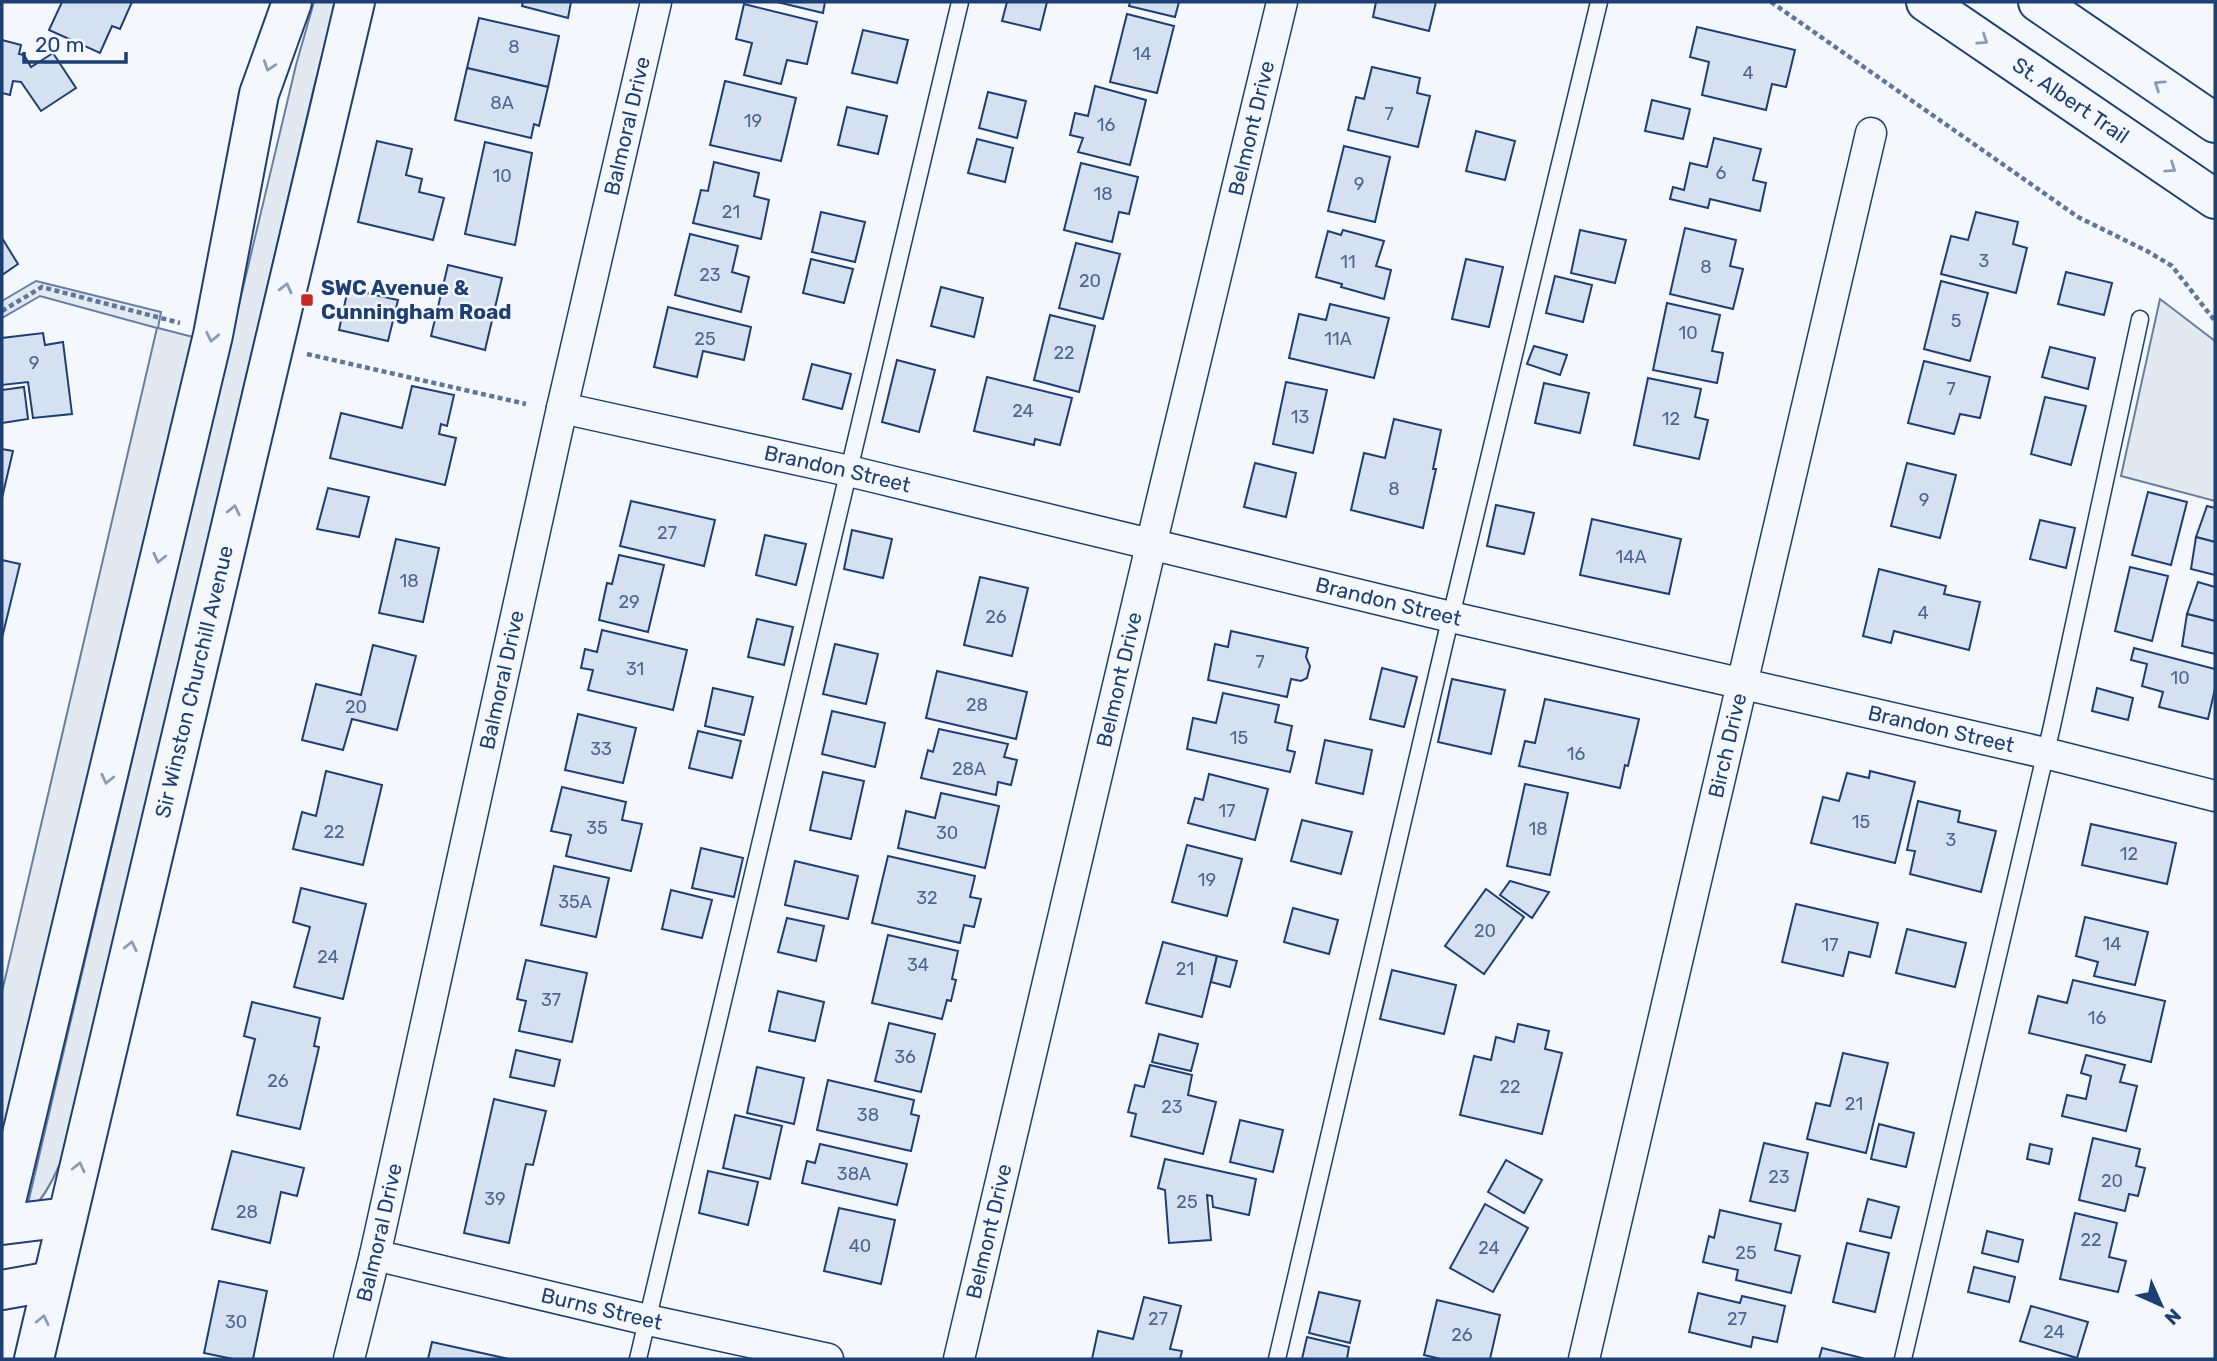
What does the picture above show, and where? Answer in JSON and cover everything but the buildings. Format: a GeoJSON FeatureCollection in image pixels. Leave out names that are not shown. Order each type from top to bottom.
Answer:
{"type":"FeatureCollection","features":[{"type":"Feature","properties":{"kind":"main road"},"geometry":{"type":"LineString","coordinates":[[2,1218],[213,335],[259,94],[292,2]]}},
{"type":"Feature","properties":{"kind":"main road","name":"Sir Winston Churchill Avenue"},"geometry":{"type":"LineString","coordinates":[[34,1359],[355,2]]}},
{"type":"Feature","properties":{"kind":"main road","name":"St. Albert Trail"},"geometry":{"type":"LineString","coordinates":[[1926,2],[2215,199]]}},
{"type":"Feature","properties":{"kind":"main road"},"geometry":{"type":"LineString","coordinates":[[2038,2],[2215,123]]}},
{"type":"Feature","properties":{"kind":"main road"},"geometry":{"type":"LineString","coordinates":[[2,1225],[67,1217]]}},
{"type":"Feature","properties":{"kind":"main road"},"geometry":{"type":"LineString","coordinates":[[2,1290],[52,1281]]}},
{"type":"Feature","properties":{"kind":"street","name":"Balmoral Drive"},"geometry":{"type":"LineString","coordinates":[[349,1359],[375,1255],[562,408],[656,2]]}},
{"type":"Feature","properties":{"kind":"street","name":"Belmont Drive"},"geometry":{"type":"LineString","coordinates":[[959,1359],[1282,2]]}},
{"type":"Feature","properties":{"kind":"street","name":"Birch Drive"},"geometry":{"type":"LineString","coordinates":[[1584,1359],[1871,134]]}},
{"type":"Feature","properties":{"kind":"street","name":"Brandon Street"},"geometry":{"type":"LineString","coordinates":[[562,408],[849,471],[1451,617],[1744,682],[2215,796]]}},
{"type":"Feature","properties":{"kind":"street","name":"Burns Street"},"geometry":{"type":"LineString","coordinates":[[375,1255],[648,1320],[828,1359]]}},
{"type":"Feature","properties":{"kind":"lane"},"geometry":{"type":"LineString","coordinates":[[638,1359],[960,2]]}},
{"type":"Feature","properties":{"kind":"lane"},"geometry":{"type":"LineString","coordinates":[[1277,1359],[1599,2]]}},
{"type":"Feature","properties":{"kind":"lane"},"geometry":{"type":"LineString","coordinates":[[1903,1359],[2045,753],[2140,318]]}},
{"type":"Feature","properties":{"kind":"path"},"geometry":{"type":"LineString","coordinates":[[1771,2],[2078,217],[2172,266],[2215,321]]}},
{"type":"Feature","properties":{"kind":"path"},"geometry":{"type":"LineString","coordinates":[[2,311],[42,287],[184,324]]}},
{"type":"Feature","properties":{"kind":"path"},"geometry":{"type":"LineString","coordinates":[[296,351],[526,404]]}},
{"type":"Feature","properties":{"kind":"shaded area"},"geometry":{"type":"Polygon","coordinates":[[[314,2],[336,2],[65,1152],[44,1194],[26,1212],[296,65],[314,2]]]}},
{"type":"Feature","properties":{"kind":"shaded area"},"geometry":{"type":"Polygon","coordinates":[[[36,281],[161,312],[158,328],[193,337],[2,1152],[2,992],[157,328],[40,296],[2,318],[2,301],[36,281]]]}},
{"type":"Feature","properties":{"kind":"shaded area"},"geometry":{"type":"Polygon","coordinates":[[[2160,299],[2215,341],[2215,501],[2121,476],[2160,299]]]}},
{"type":"Feature","properties":{"kind":"place","name":"SWC Avenue & Cunningham Road"},"geometry":{"type":"Point","coordinates":[307,300]}}]}
